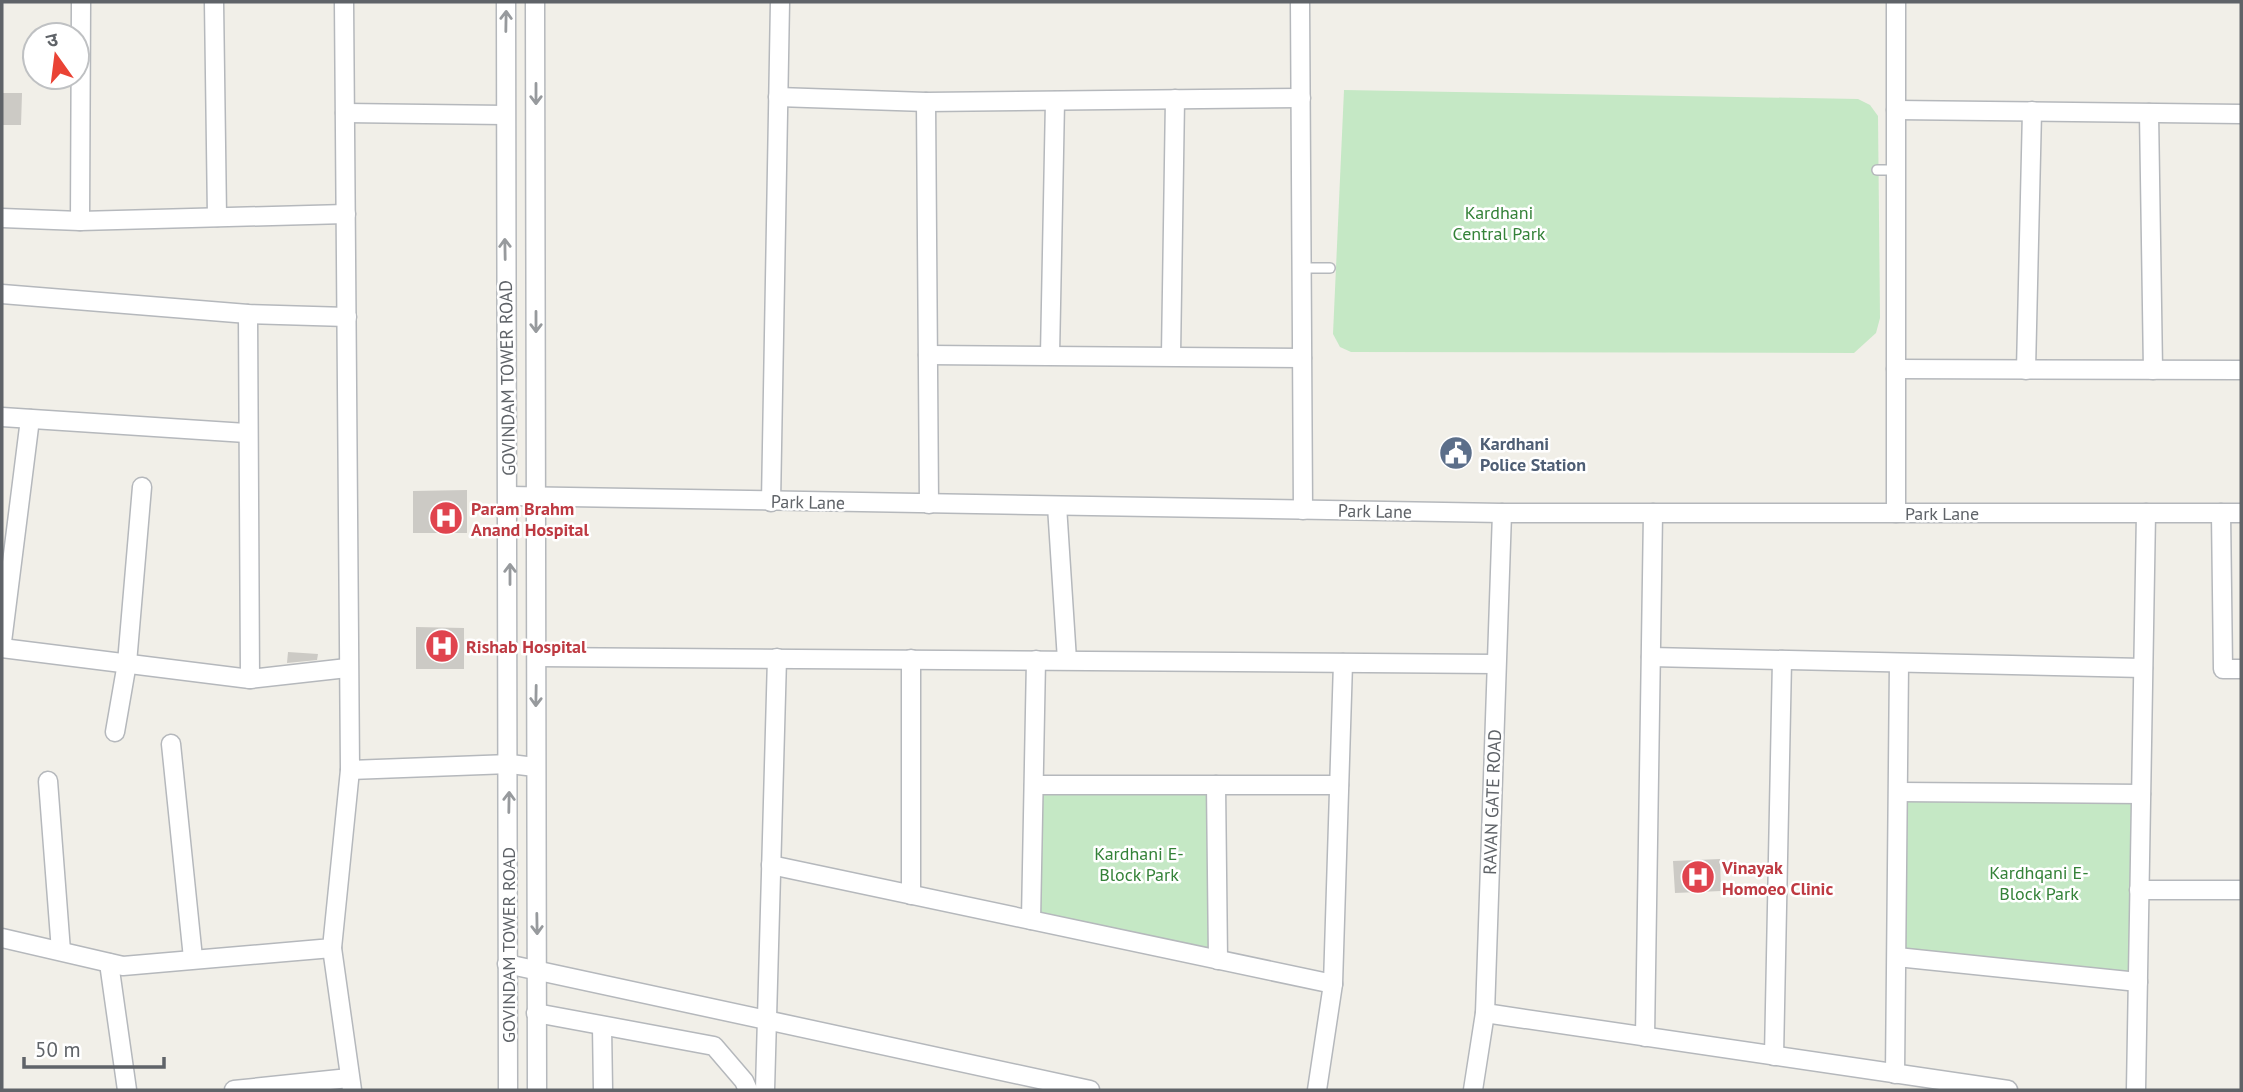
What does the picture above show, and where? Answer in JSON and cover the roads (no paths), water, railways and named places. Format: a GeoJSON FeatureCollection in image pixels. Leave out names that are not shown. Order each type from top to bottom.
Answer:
{"type":"FeatureCollection","features":[{"type":"Feature","properties":{"kind":"street"},"geometry":{"type":"LineString","coordinates":[[80,221],[81,2]]}},
{"type":"Feature","properties":{"kind":"street"},"geometry":{"type":"LineString","coordinates":[[214,2],[217,217]]}},
{"type":"Feature","properties":{"kind":"street"},"geometry":{"type":"LineString","coordinates":[[234,1090],[351,1084],[332,948],[350,770],[347,668],[344,2]]}},
{"type":"Feature","properties":{"kind":"street","name":"GOVINDAM TOWER ROAD"},"geometry":{"type":"LineString","coordinates":[[506,2],[510,764],[508,1090]]}},
{"type":"Feature","properties":{"kind":"street","name":"GOVINDAM TOWER ROAD"},"geometry":{"type":"LineString","coordinates":[[535,2],[537,1090]]}},
{"type":"Feature","properties":{"kind":"street"},"geometry":{"type":"LineString","coordinates":[[771,502],[780,2]]}},
{"type":"Feature","properties":{"kind":"street"},"geometry":{"type":"LineString","coordinates":[[1300,2],[1303,510]]}},
{"type":"Feature","properties":{"kind":"street"},"geometry":{"type":"LineString","coordinates":[[1896,2],[1896,513]]}},
{"type":"Feature","properties":{"kind":"street"},"geometry":{"type":"LineString","coordinates":[[778,96],[926,102],[1301,98]]}},
{"type":"Feature","properties":{"kind":"street"},"geometry":{"type":"LineString","coordinates":[[1171,355],[1175,99]]}},
{"type":"Feature","properties":{"kind":"street"},"geometry":{"type":"LineString","coordinates":[[1050,355],[1055,101]]}},
{"type":"Feature","properties":{"kind":"street"},"geometry":{"type":"LineString","coordinates":[[926,102],[929,504]]}},
{"type":"Feature","properties":{"kind":"street"},"geometry":{"type":"LineString","coordinates":[[1896,110],[2241,114]]}},
{"type":"Feature","properties":{"kind":"street"},"geometry":{"type":"LineString","coordinates":[[2026,370],[2032,111]]}},
{"type":"Feature","properties":{"kind":"street"},"geometry":{"type":"LineString","coordinates":[[345,113],[505,115]]}},
{"type":"Feature","properties":{"kind":"street"},"geometry":{"type":"LineString","coordinates":[[2148,113],[2153,370]]}},
{"type":"Feature","properties":{"kind":"street"},"geometry":{"type":"LineString","coordinates":[[2,218],[80,221],[346,214]]}},
{"type":"Feature","properties":{"kind":"street"},"geometry":{"type":"LineString","coordinates":[[2,294],[248,314],[347,317]]}},
{"type":"Feature","properties":{"kind":"street"},"geometry":{"type":"LineString","coordinates":[[248,314],[246,433],[250,679]]}},
{"type":"Feature","properties":{"kind":"street"},"geometry":{"type":"LineString","coordinates":[[928,355],[1302,358]]}},
{"type":"Feature","properties":{"kind":"street"},"geometry":{"type":"LineString","coordinates":[[1896,369],[2241,370]]}},
{"type":"Feature","properties":{"kind":"street"},"geometry":{"type":"LineString","coordinates":[[2,416],[246,433]]}},
{"type":"Feature","properties":{"kind":"street"},"geometry":{"type":"LineString","coordinates":[[2,642],[30,419]]}},
{"type":"Feature","properties":{"kind":"street"},"geometry":{"type":"LineString","coordinates":[[115,732],[127,663],[142,487]]}},
{"type":"Feature","properties":{"kind":"street","name":"Park Lane"},"geometry":{"type":"LineString","coordinates":[[509,496],[1502,513],[2241,513]]}},
{"type":"Feature","properties":{"kind":"street"},"geometry":{"type":"LineString","coordinates":[[1057,506],[1067,660]]}},
{"type":"Feature","properties":{"kind":"street","name":"RAVAN GATE ROAD"},"geometry":{"type":"LineString","coordinates":[[1473,1090],[1485,1013],[1502,513]]}},
{"type":"Feature","properties":{"kind":"street"},"geometry":{"type":"LineString","coordinates":[[1645,1037],[1653,513]]}},
{"type":"Feature","properties":{"kind":"street"},"geometry":{"type":"LineString","coordinates":[[2136,1090],[2146,513]]}},
{"type":"Feature","properties":{"kind":"street"},"geometry":{"type":"LineString","coordinates":[[2221,513],[2223,669],[2241,669]]}},
{"type":"Feature","properties":{"kind":"street"},"geometry":{"type":"LineString","coordinates":[[2,648],[250,679],[347,668]]}},
{"type":"Feature","properties":{"kind":"street"},"geometry":{"type":"LineString","coordinates":[[537,657],[1496,664]]}},
{"type":"Feature","properties":{"kind":"street"},"geometry":{"type":"LineString","coordinates":[[1651,657],[2143,668]]}},
{"type":"Feature","properties":{"kind":"street"},"geometry":{"type":"LineString","coordinates":[[765,1090],[777,658]]}},
{"type":"Feature","properties":{"kind":"street"},"geometry":{"type":"LineString","coordinates":[[911,659],[911,895]]}},
{"type":"Feature","properties":{"kind":"street"},"geometry":{"type":"LineString","coordinates":[[1031,920],[1036,660]]}},
{"type":"Feature","properties":{"kind":"street"},"geometry":{"type":"LineString","coordinates":[[1774,1056],[1782,660]]}},
{"type":"Feature","properties":{"kind":"street"},"geometry":{"type":"LineString","coordinates":[[1317,1090],[1333,984],[1343,663]]}},
{"type":"Feature","properties":{"kind":"street"},"geometry":{"type":"LineString","coordinates":[[1895,1074],[1899,663]]}},
{"type":"Feature","properties":{"kind":"street"},"geometry":{"type":"LineString","coordinates":[[171,744],[193,958]]}},
{"type":"Feature","properties":{"kind":"street"},"geometry":{"type":"LineString","coordinates":[[350,770],[510,764],[536,767]]}},
{"type":"Feature","properties":{"kind":"street"},"geometry":{"type":"LineString","coordinates":[[48,781],[61,951]]}},
{"type":"Feature","properties":{"kind":"street"},"geometry":{"type":"LineString","coordinates":[[1034,785],[1339,785]]}},
{"type":"Feature","properties":{"kind":"street"},"geometry":{"type":"LineString","coordinates":[[1216,785],[1218,960]]}},
{"type":"Feature","properties":{"kind":"street"},"geometry":{"type":"LineString","coordinates":[[1899,792],[2141,794]]}},
{"type":"Feature","properties":{"kind":"street"},"geometry":{"type":"LineString","coordinates":[[771,865],[1333,984]]}},
{"type":"Feature","properties":{"kind":"street"},"geometry":{"type":"LineString","coordinates":[[2139,890],[2241,890]]}},
{"type":"Feature","properties":{"kind":"street"},"geometry":{"type":"LineString","coordinates":[[2,937],[123,966],[332,948]]}},
{"type":"Feature","properties":{"kind":"street"},"geometry":{"type":"LineString","coordinates":[[1897,957],[2138,982]]}},
{"type":"Feature","properties":{"kind":"street"},"geometry":{"type":"LineString","coordinates":[[109,963],[127,1090]]}},
{"type":"Feature","properties":{"kind":"street"},"geometry":{"type":"LineString","coordinates":[[507,964],[1090,1090]]}},
{"type":"Feature","properties":{"kind":"street"},"geometry":{"type":"LineString","coordinates":[[536,1013],[714,1046],[748,1090]]}},
{"type":"Feature","properties":{"kind":"street"},"geometry":{"type":"LineString","coordinates":[[1485,1013],[2008,1090]]}},
{"type":"Feature","properties":{"kind":"street"},"geometry":{"type":"LineString","coordinates":[[602,1026],[603,1090]]}},
{"type":"Feature","properties":{"kind":"lane"},"geometry":{"type":"LineString","coordinates":[[1877,170],[1896,170]]}},
{"type":"Feature","properties":{"kind":"lane"},"geometry":{"type":"LineString","coordinates":[[1302,268],[1329,268]]}},
{"type":"Feature","properties":{"kind":"place","name":"Kardhani Police Station"},"geometry":{"type":"Point","coordinates":[1456,453]}},
{"type":"Feature","properties":{"kind":"place","name":"Param Brahm Anand Hospital"},"geometry":{"type":"Point","coordinates":[446,518]}},
{"type":"Feature","properties":{"kind":"place","name":"Rishab Hospital"},"geometry":{"type":"Point","coordinates":[442,646]}},
{"type":"Feature","properties":{"kind":"place","name":"Vinayak Homoeo Clinic"},"geometry":{"type":"Point","coordinates":[1698,877]}},
{"type":"Feature","properties":{"kind":"park label","name":"Kardhani Central Park"},"geometry":{"type":"Point","coordinates":[1499,222]}},
{"type":"Feature","properties":{"kind":"park label","name":"Kardhani E- Block Park"},"geometry":{"type":"Point","coordinates":[1139,863]}},
{"type":"Feature","properties":{"kind":"park label","name":"Kardhqani E- Block Park"},"geometry":{"type":"Point","coordinates":[2039,882]}}]}
